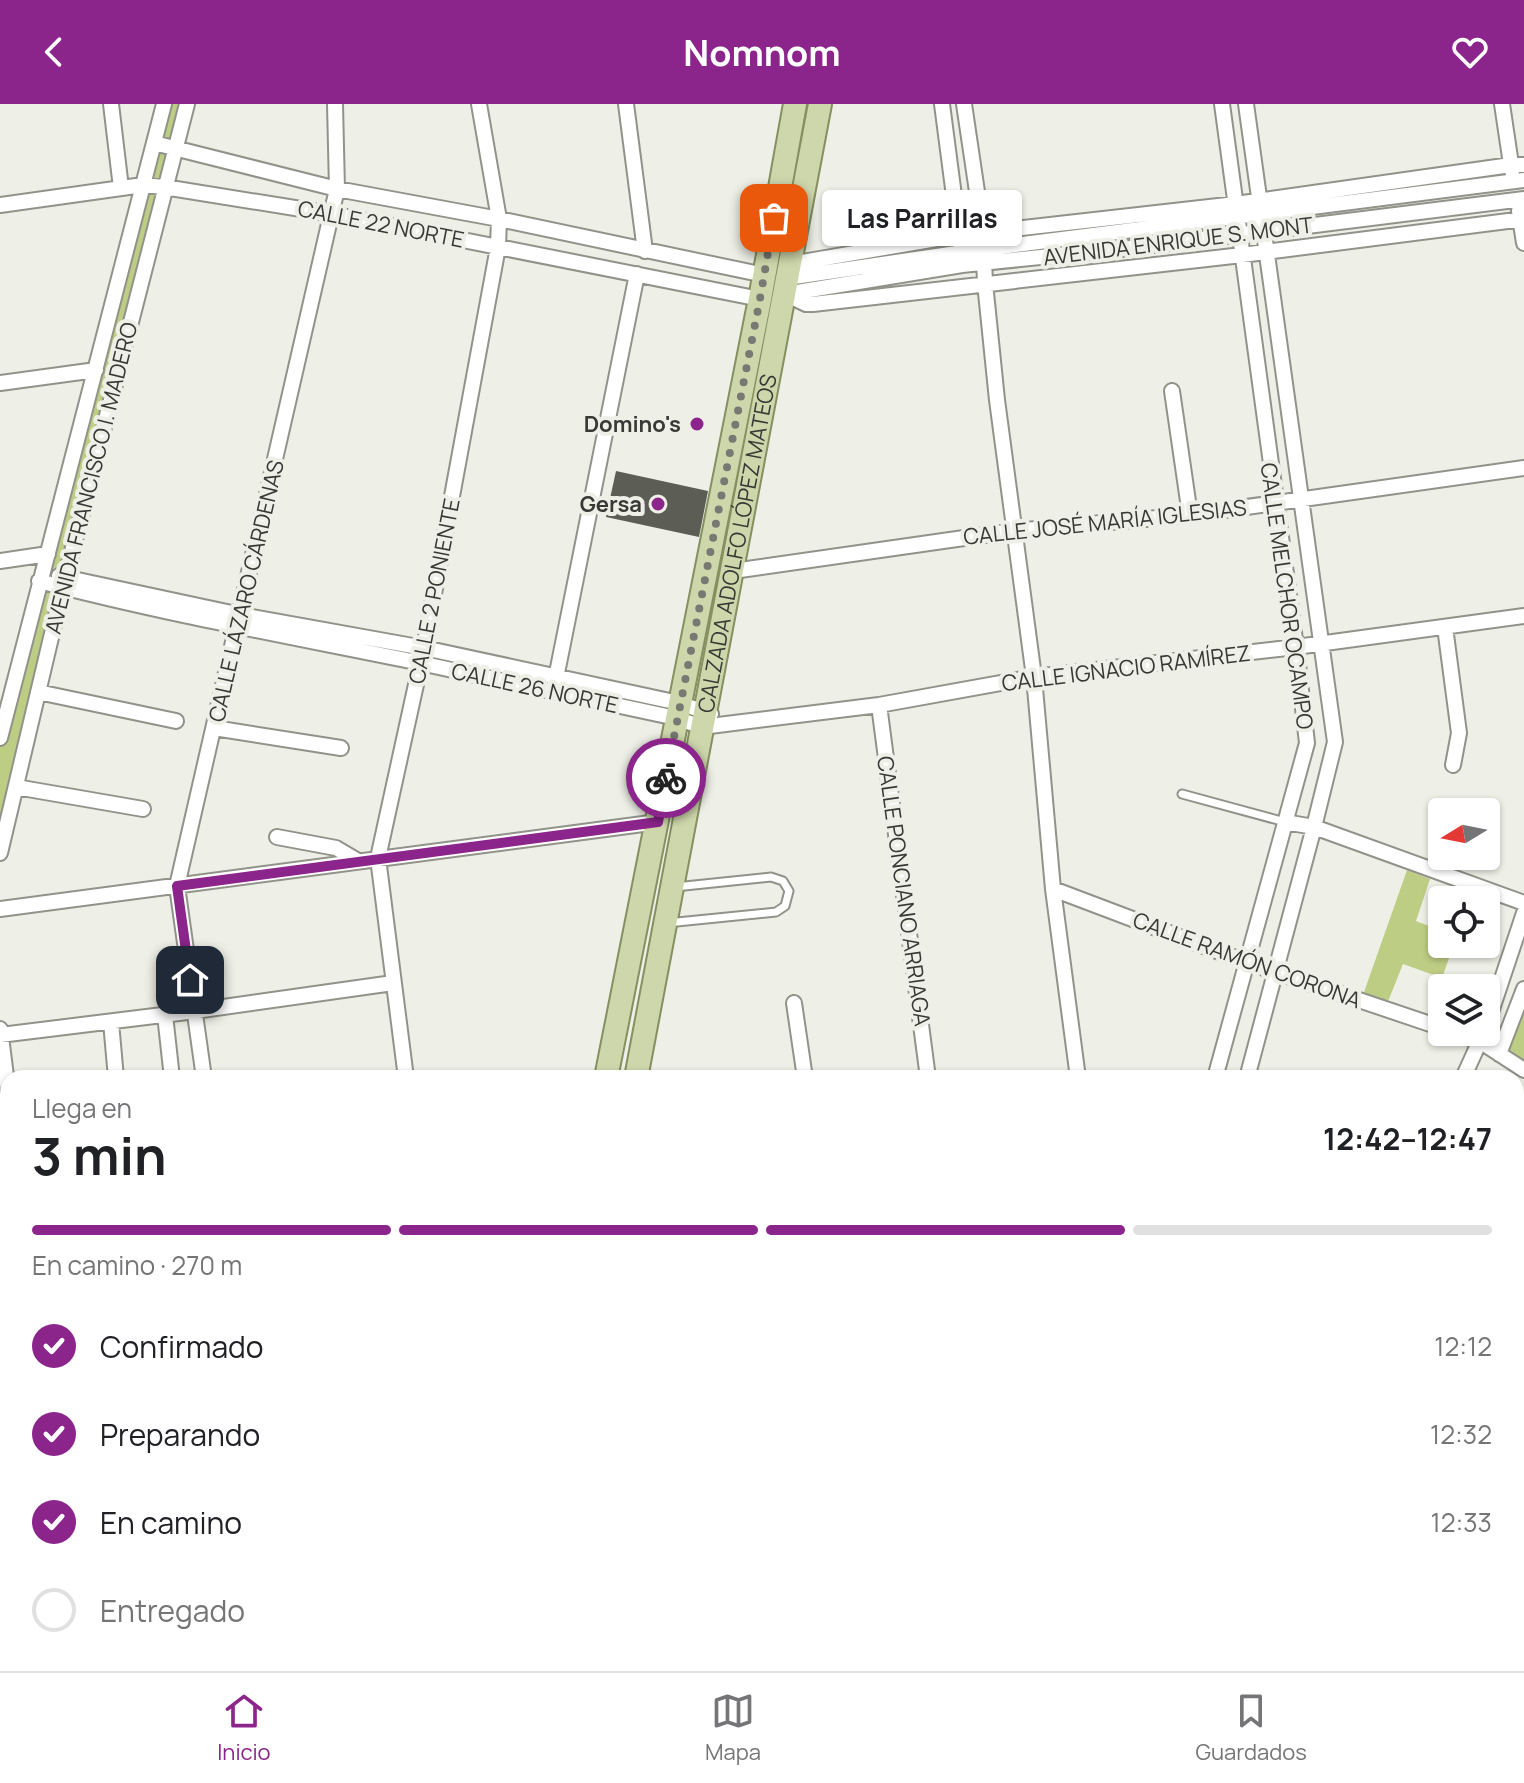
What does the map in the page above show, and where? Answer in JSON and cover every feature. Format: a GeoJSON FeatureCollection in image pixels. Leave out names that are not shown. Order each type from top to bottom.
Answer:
{"type":"FeatureCollection","features":[{"type":"Feature","properties":{"kind":"main road","name":"CALZADA ADOLFO LÓPEZ MATEOS"},"geometry":{"type":"LineString","coordinates":[[608,1070],[760,299],[795,104]]}},
{"type":"Feature","properties":{"kind":"main road","name":"CALZADA ADOLFO LÓPEZ MATEOS"},"geometry":{"type":"LineString","coordinates":[[637,1070],[820,104]]}},
{"type":"Feature","properties":{"kind":"street"},"geometry":{"type":"LineString","coordinates":[[111,104],[121,188]]}},
{"type":"Feature","properties":{"kind":"street","name":"AVENIDA FRANCISCO I. MADERO"},"geometry":{"type":"LineString","coordinates":[[0,735],[164,104]]}},
{"type":"Feature","properties":{"kind":"street","name":"AVENIDA FRANCISCO I. MADERO"},"geometry":{"type":"LineString","coordinates":[[0,853],[64,583],[187,104]]}},
{"type":"Feature","properties":{"kind":"street","name":"CALLE LÁZARO CÁRDENAS"},"geometry":{"type":"LineString","coordinates":[[203,1070],[177,886],[332,214],[337,189],[335,104]]}},
{"type":"Feature","properties":{"kind":"street","name":"CALLE 2 PONIENTE"},"geometry":{"type":"LineString","coordinates":[[405,1070],[378,858],[422,656],[498,247],[499,219],[479,104]]}},
{"type":"Feature","properties":{"kind":"street"},"geometry":{"type":"LineString","coordinates":[[626,104],[645,251]]}},
{"type":"Feature","properties":{"kind":"street"},"geometry":{"type":"LineString","coordinates":[[942,104],[962,259],[985,283]]}},
{"type":"Feature","properties":{"kind":"street"},"geometry":{"type":"LineString","coordinates":[[964,104],[983,232],[985,283],[1013,531],[1034,677],[1053,889],[1077,1070]]}},
{"type":"Feature","properties":{"kind":"street","name":"CALLE MELCHOR OCAMPO"},"geometry":{"type":"LineString","coordinates":[[1217,1070],[1307,743],[1222,104]]}},
{"type":"Feature","properties":{"kind":"street","name":"CALLE MELCHOR OCAMPO"},"geometry":{"type":"LineString","coordinates":[[1246,104],[1335,742],[1249,1070]]}},
{"type":"Feature","properties":{"kind":"street"},"geometry":{"type":"LineString","coordinates":[[1502,104],[1518,165],[1524,243]]}},
{"type":"Feature","properties":{"kind":"street","name":"CALLE 22 NORTE"},"geometry":{"type":"LineString","coordinates":[[154,143],[337,189],[499,219],[764,275]]}},
{"type":"Feature","properties":{"kind":"street"},"geometry":{"type":"LineString","coordinates":[[1518,165],[1237,210],[960,235],[787,279],[806,304],[813,304],[1242,255],[1522,219]]}},
{"type":"Feature","properties":{"kind":"street","name":"AVENIDA ENRIQUE S. MONT"},"geometry":{"type":"LineString","coordinates":[[1261,206],[1519,181]]}},
{"type":"Feature","properties":{"kind":"street","name":"CALLE 22 NORTE"},"geometry":{"type":"LineString","coordinates":[[0,205],[143,185],[164,187],[332,214],[760,299]]}},
{"type":"Feature","properties":{"kind":"street","name":"AVENIDA ENRIQUE S. MONT"},"geometry":{"type":"LineString","coordinates":[[984,256],[1240,235],[1521,199]]}},
{"type":"Feature","properties":{"kind":"street","name":"AVENIDA ENRIQUE S. MONT"},"geometry":{"type":"LineString","coordinates":[[787,279],[984,256],[1237,210]]}},
{"type":"Feature","properties":{"kind":"street"},"geometry":{"type":"LineString","coordinates":[[555,684],[637,274]]}},
{"type":"Feature","properties":{"kind":"street"},"geometry":{"type":"LineString","coordinates":[[0,383],[96,370]]}},
{"type":"Feature","properties":{"kind":"street"},"geometry":{"type":"LineString","coordinates":[[1172,391],[1190,515]]}},
{"type":"Feature","properties":{"kind":"street","name":"CALLE JOSÉ MARÍA IGLESIAS"},"geometry":{"type":"LineString","coordinates":[[733,571],[1013,531],[1190,515],[1524,468]]}},
{"type":"Feature","properties":{"kind":"street"},"geometry":{"type":"LineString","coordinates":[[0,561],[48,554]]}},
{"type":"Feature","properties":{"kind":"street","name":"CALLE 26 NORTE"},"geometry":{"type":"LineString","coordinates":[[41,576],[239,621],[678,710],[704,719]]}},
{"type":"Feature","properties":{"kind":"street","name":"CALLE IGNACIO RAMÍREZ"},"geometry":{"type":"LineString","coordinates":[[704,719],[729,724],[879,705],[1034,677],[1321,644],[1524,616]]}},
{"type":"Feature","properties":{"kind":"street"},"geometry":{"type":"LineString","coordinates":[[1445,627],[1459,733],[1453,765]]}},
{"type":"Feature","properties":{"kind":"street"},"geometry":{"type":"LineString","coordinates":[[38,692],[176,721]]}},
{"type":"Feature","properties":{"kind":"street","name":"CALLE PONCIANO ARRIAGA"},"geometry":{"type":"LineString","coordinates":[[879,705],[927,1070]]}},
{"type":"Feature","properties":{"kind":"street"},"geometry":{"type":"LineString","coordinates":[[214,728],[341,748]]}},
{"type":"Feature","properties":{"kind":"street"},"geometry":{"type":"LineString","coordinates":[[16,787],[143,809]]}},
{"type":"Feature","properties":{"kind":"street"},"geometry":{"type":"LineString","coordinates":[[0,909],[658,822]]}},
{"type":"Feature","properties":{"kind":"street"},"geometry":{"type":"LineString","coordinates":[[1285,822],[1314,827],[1524,903]]}},
{"type":"Feature","properties":{"kind":"street"},"geometry":{"type":"LineString","coordinates":[[277,837],[336,848],[358,861]]}},
{"type":"Feature","properties":{"kind":"street","name":"CALLE RAMÓN CORONA"},"geometry":{"type":"LineString","coordinates":[[1053,889],[1246,962],[1428,1023]]}},
{"type":"Feature","properties":{"kind":"street"},"geometry":{"type":"LineString","coordinates":[[1500,986],[1524,913]]}},
{"type":"Feature","properties":{"kind":"street"},"geometry":{"type":"LineString","coordinates":[[0,1035],[393,983]]}},
{"type":"Feature","properties":{"kind":"street"},"geometry":{"type":"LineString","coordinates":[[1499,1054],[1524,989]]}},
{"type":"Feature","properties":{"kind":"street"},"geometry":{"type":"LineString","coordinates":[[794,1003],[804,1070]]}},
{"type":"Feature","properties":{"kind":"street"},"geometry":{"type":"LineString","coordinates":[[165,1015],[171,1070]]}},
{"type":"Feature","properties":{"kind":"street"},"geometry":{"type":"LineString","coordinates":[[111,1022],[115,1070]]}},
{"type":"Feature","properties":{"kind":"street"},"geometry":{"type":"LineString","coordinates":[[0,1027],[5,1070]]}},
{"type":"Feature","properties":{"kind":"street"},"geometry":{"type":"LineString","coordinates":[[1467,1070],[1478,1046]]}},
{"type":"Feature","properties":{"kind":"street"},"geometry":{"type":"LineString","coordinates":[[1493,1046],[1499,1054],[1524,1070]]}},
{"type":"Feature","properties":{"kind":"lane"},"geometry":{"type":"LineString","coordinates":[[1182,794],[1285,822]]}},
{"type":"Feature","properties":{"kind":"lane"},"geometry":{"type":"LineString","coordinates":[[665,923],[776,912],[785,906],[789,891],[783,881],[771,877],[672,888]]}},
{"type":"Feature","properties":{"kind":"green space"},"geometry":{"type":"Polygon","coordinates":[[[165,104],[185,104],[0,850],[0,745],[165,104]]]}},
{"type":"Feature","properties":{"kind":"green space"},"geometry":{"type":"Polygon","coordinates":[[[1407,870],[1430,879],[1416,921],[1428,926],[1428,958],[1449,958],[1443,974],[1431,974],[1403,964],[1387,1004],[1363,995],[1407,870]]]}},
{"type":"Feature","properties":{"kind":"green space"},"geometry":{"type":"Polygon","coordinates":[[[1524,989],[1524,1070],[1499,1054],[1524,989]]]}},
{"type":"Feature","properties":{"kind":"green space"},"geometry":{"type":"Polygon","coordinates":[[[0,1024],[6,1070],[0,1070],[0,1024]]]}},
{"type":"Feature","properties":{"kind":"building","name":"Gersa"},"geometry":{"type":"Polygon","coordinates":[[[616,471],[708,491],[699,537],[606,517],[616,471]]]}},
{"type":"Feature","properties":{"kind":"way so far"},"geometry":{"type":"LineString","coordinates":[[666,778],[774,218]]}},
{"type":"Feature","properties":{"kind":"place","name":"Las Parrillas"},"geometry":{"type":"Point","coordinates":[774,218]}},
{"type":"Feature","properties":{"kind":"place","name":"Domino's"},"geometry":{"type":"Point","coordinates":[697,424]}},
{"type":"Feature","properties":{"kind":"place","name":"Gersa"},"geometry":{"type":"Point","coordinates":[658,504]}},
{"type":"Feature","properties":{"kind":"route"},"geometry":{"type":"LineString","coordinates":[[190,980],[177,886],[658,822],[666,778]]}}]}
